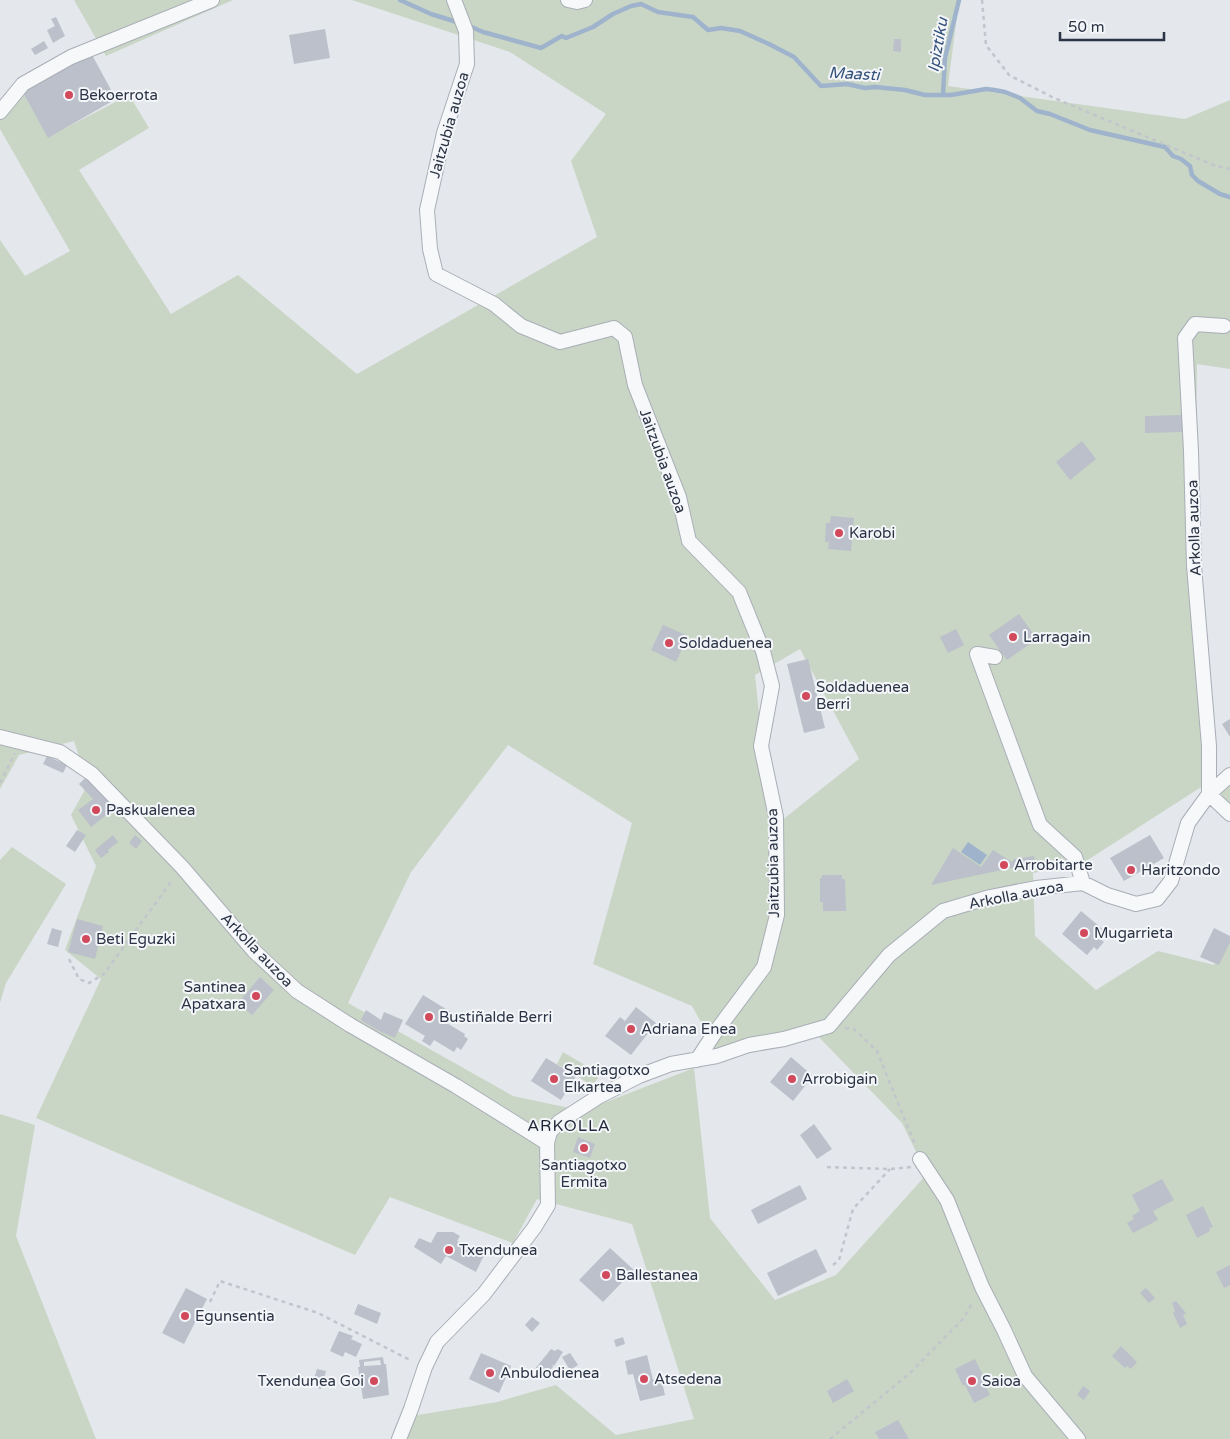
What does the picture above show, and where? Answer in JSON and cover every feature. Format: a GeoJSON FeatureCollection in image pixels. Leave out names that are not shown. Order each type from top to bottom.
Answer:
{"type":"FeatureCollection","features":[{"type":"Feature","properties":{"kind":"street"},"geometry":{"type":"LineString","coordinates":[[0,112],[23,84],[71,56],[212,0]]}},
{"type":"Feature","properties":{"kind":"street"},"geometry":{"type":"LineString","coordinates":[[568,0],[577,2],[585,0]]}},
{"type":"Feature","properties":{"kind":"street","name":"Jaitzubia auzoa"},"geometry":{"type":"LineString","coordinates":[[456,6],[466,31],[466,64],[444,134],[427,210],[430,249],[436,274],[494,304],[521,326],[560,342],[614,328],[625,337],[635,385],[679,497],[688,541],[739,592],[763,651],[772,686],[761,746],[776,817],[777,915],[764,967],[697,1060]]}},
{"type":"Feature","properties":{"kind":"street","name":"Arkolla auzoa"},"geometry":{"type":"LineString","coordinates":[[1209,794],[1209,746],[1194,566],[1191,451],[1185,338],[1195,324],[1224,326]]}},
{"type":"Feature","properties":{"kind":"street"},"geometry":{"type":"LineString","coordinates":[[995,656],[977,654],[1027,794],[1040,825],[1075,857],[1082,883]]}},
{"type":"Feature","properties":{"kind":"street","name":"Arkolla auzoa"},"geometry":{"type":"LineString","coordinates":[[0,737],[60,752],[92,774],[182,867],[254,952],[296,991],[456,1086],[547,1143]]}},
{"type":"Feature","properties":{"kind":"street","name":"Arkolla auzoa"},"geometry":{"type":"LineString","coordinates":[[829,1026],[889,955],[943,911],[990,897],[1036,888],[1082,883],[1107,895],[1136,904],[1157,899],[1171,881],[1188,823],[1209,794],[1230,775]]}},
{"type":"Feature","properties":{"kind":"street"},"geometry":{"type":"LineString","coordinates":[[1209,794],[1230,814]]}},
{"type":"Feature","properties":{"kind":"street"},"geometry":{"type":"LineString","coordinates":[[398,1439],[411,1409],[425,1367],[437,1342],[484,1294],[534,1228],[548,1205],[547,1143],[550,1132],[559,1122],[598,1097],[639,1076],[671,1064],[717,1056],[750,1045],[784,1039],[829,1026]]}},
{"type":"Feature","properties":{"kind":"street"},"geometry":{"type":"LineString","coordinates":[[920,1159],[947,1200],[982,1287],[1025,1376],[1078,1439]]}},
{"type":"Feature","properties":{"kind":"path"},"geometry":{"type":"LineString","coordinates":[[982,0],[986,45],[1009,75],[1054,98],[1216,166],[1230,168]]}},
{"type":"Feature","properties":{"kind":"path"},"geometry":{"type":"LineString","coordinates":[[0,783],[21,742]]}},
{"type":"Feature","properties":{"kind":"path"},"geometry":{"type":"LineString","coordinates":[[69,959],[79,979],[90,983],[104,974],[182,867]]}},
{"type":"Feature","properties":{"kind":"path"},"geometry":{"type":"LineString","coordinates":[[827,1168],[910,1168],[920,1159],[877,1050],[854,1029],[829,1026]]}},
{"type":"Feature","properties":{"kind":"path"},"geometry":{"type":"LineString","coordinates":[[833,1265],[838,1260],[853,1209],[890,1169]]}},
{"type":"Feature","properties":{"kind":"path"},"geometry":{"type":"LineString","coordinates":[[210,1302],[220,1281],[318,1313],[425,1367]]}},
{"type":"Feature","properties":{"kind":"path"},"geometry":{"type":"LineString","coordinates":[[830,1439],[909,1374],[964,1318],[982,1287]]}},
{"type":"Feature","properties":{"kind":"green space"},"geometry":{"type":"Polygon","coordinates":[[[74,0],[233,0],[106,56],[74,0]]]}},
{"type":"Feature","properties":{"kind":"green space"},"geometry":{"type":"Polygon","coordinates":[[[352,0],[959,0],[948,86],[1185,119],[1230,100],[1230,369],[1197,364],[1195,528],[1209,781],[1230,773],[1230,805],[1209,782],[1083,863],[1033,873],[1035,936],[1096,990],[1158,951],[1214,965],[1230,938],[1230,1439],[391,1439],[400,1418],[497,1402],[556,1385],[616,1435],[694,1419],[632,1224],[537,1199],[513,1243],[390,1197],[355,1255],[36,1118],[101,979],[65,950],[96,866],[71,815],[88,784],[74,741],[19,755],[0,789],[0,240],[25,276],[70,251],[0,129],[0,118],[22,91],[48,137],[129,95],[149,128],[79,170],[171,314],[238,275],[357,374],[597,237],[571,161],[606,114],[510,52],[352,0]],[[800,649],[755,675],[771,829],[859,759],[800,649]],[[508,745],[411,872],[348,1003],[513,1096],[583,1111],[694,1068],[710,1218],[775,1300],[836,1275],[927,1174],[902,1123],[814,1032],[718,1053],[692,1006],[593,964],[632,823],[508,745]]]}},
{"type":"Feature","properties":{"kind":"green space"},"geometry":{"type":"Polygon","coordinates":[[[12,847],[66,884],[6,983],[0,1003],[0,860],[12,847]]]}},
{"type":"Feature","properties":{"kind":"green space"},"geometry":{"type":"Polygon","coordinates":[[[563,1052],[600,1074],[593,1086],[557,1064],[563,1052]]]}},
{"type":"Feature","properties":{"kind":"green space"},"geometry":{"type":"Polygon","coordinates":[[[0,1114],[35,1125],[16,1236],[96,1439],[0,1439],[0,1114]]]}},
{"type":"Feature","properties":{"kind":"water"},"geometry":{"type":"Polygon","coordinates":[[[968,842],[987,855],[980,865],[961,852],[968,842]]]}},
{"type":"Feature","properties":{"kind":"building"},"geometry":{"type":"Polygon","coordinates":[[[56,17],[65,36],[53,43],[47,30],[55,26],[51,19],[56,17]]]}},
{"type":"Feature","properties":{"kind":"building"},"geometry":{"type":"Polygon","coordinates":[[[325,29],[330,58],[294,64],[289,35],[325,29]]]}},
{"type":"Feature","properties":{"kind":"building"},"geometry":{"type":"Polygon","coordinates":[[[894,39],[901,39],[901,52],[893,51],[894,39]]]}},
{"type":"Feature","properties":{"kind":"building"},"geometry":{"type":"Polygon","coordinates":[[[44,41],[48,48],[35,55],[31,49],[44,41]]]}},
{"type":"Feature","properties":{"kind":"building","name":"Bekoerrota"},"geometry":{"type":"Polygon","coordinates":[[[91,53],[116,99],[48,138],[22,91],[91,53]]]}},
{"type":"Feature","properties":{"kind":"building"},"geometry":{"type":"Polygon","coordinates":[[[1182,415],[1183,432],[1145,433],[1145,416],[1182,415]]]}},
{"type":"Feature","properties":{"kind":"building"},"geometry":{"type":"Polygon","coordinates":[[[1082,441],[1096,459],[1070,480],[1056,462],[1082,441]]]}},
{"type":"Feature","properties":{"kind":"building","name":"Karobi"},"geometry":{"type":"Polygon","coordinates":[[[831,516],[854,518],[851,551],[828,549],[829,542],[825,542],[826,523],[830,523],[831,516]]]}},
{"type":"Feature","properties":{"kind":"building","name":"Larragain"},"geometry":{"type":"Polygon","coordinates":[[[1019,614],[1037,639],[1007,660],[989,635],[1019,614]]]}},
{"type":"Feature","properties":{"kind":"building","name":"Soldaduenea"},"geometry":{"type":"Polygon","coordinates":[[[663,625],[688,636],[676,662],[651,650],[663,625]]]}},
{"type":"Feature","properties":{"kind":"building"},"geometry":{"type":"Polygon","coordinates":[[[956,629],[964,645],[948,653],[940,637],[956,629]]]}},
{"type":"Feature","properties":{"kind":"building","name":"Soldaduenea Berri"},"geometry":{"type":"Polygon","coordinates":[[[808,659],[825,728],[804,733],[787,664],[808,659]]]}},
{"type":"Feature","properties":{"kind":"building"},"geometry":{"type":"Polygon","coordinates":[[[1230,719],[1230,737],[1222,724],[1230,719]]]}},
{"type":"Feature","properties":{"kind":"building"},"geometry":{"type":"Polygon","coordinates":[[[47,756],[67,765],[63,773],[43,764],[47,756]]]}},
{"type":"Feature","properties":{"kind":"building","name":"Paskualenea"},"geometry":{"type":"Polygon","coordinates":[[[86,777],[114,809],[91,827],[78,810],[93,799],[79,784],[86,777]]]}},
{"type":"Feature","properties":{"kind":"building"},"geometry":{"type":"Polygon","coordinates":[[[77,830],[86,835],[75,852],[66,846],[77,830]]]}},
{"type":"Feature","properties":{"kind":"building"},"geometry":{"type":"Polygon","coordinates":[[[113,835],[118,842],[101,858],[95,850],[113,835]]]}},
{"type":"Feature","properties":{"kind":"building"},"geometry":{"type":"Polygon","coordinates":[[[135,835],[142,841],[136,849],[129,843],[135,835]]]}},
{"type":"Feature","properties":{"kind":"building","name":"Haritzondo"},"geometry":{"type":"Polygon","coordinates":[[[1150,835],[1164,858],[1124,881],[1110,858],[1150,835]]]}},
{"type":"Feature","properties":{"kind":"building","name":"Arrobitarte"},"geometry":{"type":"Polygon","coordinates":[[[953,848],[981,867],[993,850],[1012,862],[1014,859],[1034,856],[1035,863],[931,885],[953,848]]]}},
{"type":"Feature","properties":{"kind":"building"},"geometry":{"type":"Polygon","coordinates":[[[822,875],[842,875],[842,879],[845,879],[846,911],[823,911],[823,902],[820,902],[820,878],[822,878],[822,875]]]}},
{"type":"Feature","properties":{"kind":"building","name":"Mugarrieta"},"geometry":{"type":"Polygon","coordinates":[[[1081,911],[1106,932],[1100,939],[1104,942],[1097,950],[1094,947],[1087,955],[1062,934],[1081,911]]]}},
{"type":"Feature","properties":{"kind":"building","name":"Beti Eguzki"},"geometry":{"type":"Polygon","coordinates":[[[77,919],[103,926],[95,959],[68,952],[77,919]]]}},
{"type":"Feature","properties":{"kind":"building"},"geometry":{"type":"Polygon","coordinates":[[[52,928],[62,931],[58,947],[47,944],[52,928]]]}},
{"type":"Feature","properties":{"kind":"building"},"geometry":{"type":"Polygon","coordinates":[[[1214,928],[1230,936],[1230,942],[1219,965],[1200,957],[1214,928]]]}},
{"type":"Feature","properties":{"kind":"building","name":"Santinea Apatxara"},"geometry":{"type":"Polygon","coordinates":[[[260,977],[274,990],[252,1015],[238,1003],[260,977]]]}},
{"type":"Feature","properties":{"kind":"building","name":"Bustiñalde Berri"},"geometry":{"type":"Polygon","coordinates":[[[423,995],[451,1012],[445,1022],[465,1034],[464,1036],[468,1039],[461,1050],[457,1047],[454,1052],[434,1040],[430,1046],[422,1041],[425,1036],[405,1024],[423,995]]]}},
{"type":"Feature","properties":{"kind":"building","name":"Adriana Enea"},"geometry":{"type":"Polygon","coordinates":[[[636,1007],[656,1023],[631,1055],[605,1036],[620,1017],[625,1021],[636,1007]]]}},
{"type":"Feature","properties":{"kind":"building"},"geometry":{"type":"Polygon","coordinates":[[[366,1010],[381,1020],[384,1012],[403,1020],[395,1038],[361,1020],[366,1010]]]}},
{"type":"Feature","properties":{"kind":"building","name":"Arrobigain"},"geometry":{"type":"Polygon","coordinates":[[[791,1057],[813,1076],[793,1101],[770,1082],[791,1057]]]}},
{"type":"Feature","properties":{"kind":"building","name":"Santiagotxo Elkartea"},"geometry":{"type":"Polygon","coordinates":[[[546,1058],[576,1076],[561,1100],[531,1081],[546,1058]]]}},
{"type":"Feature","properties":{"kind":"building"},"geometry":{"type":"Polygon","coordinates":[[[814,1124],[832,1149],[817,1159],[800,1135],[814,1124]]]}},
{"type":"Feature","properties":{"kind":"building","name":"Santiagotxo Ermita"},"geometry":{"type":"Polygon","coordinates":[[[578,1137],[595,1144],[590,1158],[573,1152],[578,1137]]]}},
{"type":"Feature","properties":{"kind":"building"},"geometry":{"type":"Polygon","coordinates":[[[1162,1179],[1174,1200],[1153,1211],[1158,1220],[1133,1233],[1127,1223],[1134,1219],[1132,1216],[1140,1211],[1132,1195],[1162,1179]]]}},
{"type":"Feature","properties":{"kind":"building"},"geometry":{"type":"Polygon","coordinates":[[[800,1185],[807,1199],[758,1224],[751,1210],[800,1185]]]}},
{"type":"Feature","properties":{"kind":"building"},"geometry":{"type":"Polygon","coordinates":[[[1203,1206],[1213,1227],[1209,1228],[1210,1231],[1197,1238],[1186,1215],[1203,1206]]]}},
{"type":"Feature","properties":{"kind":"building","name":"Txendunea"},"geometry":{"type":"Polygon","coordinates":[[[437,1232],[453,1232],[460,1236],[457,1241],[485,1253],[476,1272],[446,1256],[441,1264],[414,1247],[419,1238],[431,1243],[437,1232]]]}},
{"type":"Feature","properties":{"kind":"building","name":"Ballestanea"},"geometry":{"type":"Polygon","coordinates":[[[610,1248],[634,1270],[603,1302],[579,1280],[610,1248]]]}},
{"type":"Feature","properties":{"kind":"building"},"geometry":{"type":"Polygon","coordinates":[[[816,1249],[827,1272],[778,1296],[767,1273],[816,1249]]]}},
{"type":"Feature","properties":{"kind":"building"},"geometry":{"type":"Polygon","coordinates":[[[1230,1265],[1230,1285],[1224,1288],[1216,1272],[1230,1265]]]}},
{"type":"Feature","properties":{"kind":"building","name":"Egunsentia"},"geometry":{"type":"Polygon","coordinates":[[[186,1288],[207,1299],[184,1344],[162,1333],[186,1288]]]}},
{"type":"Feature","properties":{"kind":"building"},"geometry":{"type":"Polygon","coordinates":[[[1146,1288],[1155,1298],[1149,1303],[1140,1293],[1146,1288]]]}},
{"type":"Feature","properties":{"kind":"building"},"geometry":{"type":"Polygon","coordinates":[[[1176,1301],[1186,1313],[1183,1315],[1187,1324],[1180,1328],[1173,1313],[1175,1311],[1172,1303],[1176,1301]]]}},
{"type":"Feature","properties":{"kind":"building"},"geometry":{"type":"Polygon","coordinates":[[[358,1304],[381,1313],[377,1324],[354,1314],[358,1304]]]}},
{"type":"Feature","properties":{"kind":"building"},"geometry":{"type":"Polygon","coordinates":[[[532,1317],[540,1323],[532,1332],[525,1325],[532,1317]]]}},
{"type":"Feature","properties":{"kind":"building"},"geometry":{"type":"Polygon","coordinates":[[[339,1331],[353,1336],[351,1339],[362,1344],[356,1357],[345,1352],[343,1357],[330,1351],[339,1331]]]}},
{"type":"Feature","properties":{"kind":"building"},"geometry":{"type":"Polygon","coordinates":[[[623,1337],[625,1344],[616,1347],[614,1340],[623,1337]]]}},
{"type":"Feature","properties":{"kind":"building"},"geometry":{"type":"Polygon","coordinates":[[[1121,1346],[1137,1362],[1131,1369],[1127,1366],[1125,1368],[1112,1356],[1121,1346]]]}},
{"type":"Feature","properties":{"kind":"building"},"geometry":{"type":"Polygon","coordinates":[[[551,1349],[555,1351],[558,1349],[563,1352],[554,1366],[552,1365],[553,1367],[544,1375],[535,1369],[551,1349]]]}},
{"type":"Feature","properties":{"kind":"building","name":"Anbulodienea"},"geometry":{"type":"Polygon","coordinates":[[[481,1353],[511,1366],[499,1393],[469,1379],[481,1353]]]}},
{"type":"Feature","properties":{"kind":"building"},"geometry":{"type":"Polygon","coordinates":[[[570,1353],[578,1365],[570,1370],[562,1357],[570,1353]]]}},
{"type":"Feature","properties":{"kind":"building","name":"Atsedena"},"geometry":{"type":"Polygon","coordinates":[[[647,1355],[653,1380],[661,1378],[665,1395],[640,1401],[633,1374],[628,1375],[625,1361],[647,1355]]]}},
{"type":"Feature","properties":{"kind":"building","name":"Txendunea Goi"},"geometry":{"type":"Polygon","coordinates":[[[383,1357],[384,1364],[386,1364],[389,1395],[363,1399],[358,1367],[360,1367],[359,1360],[383,1357]],[[380,1360],[364,1362],[364,1366],[381,1365],[380,1360]]]}},
{"type":"Feature","properties":{"kind":"building","name":"Saioa"},"geometry":{"type":"Polygon","coordinates":[[[975,1359],[990,1395],[974,1403],[955,1369],[975,1359]]]}},
{"type":"Feature","properties":{"kind":"building"},"geometry":{"type":"Polygon","coordinates":[[[317,1369],[326,1371],[321,1389],[317,1388],[318,1383],[313,1382],[317,1369]]]}},
{"type":"Feature","properties":{"kind":"building"},"geometry":{"type":"Polygon","coordinates":[[[847,1379],[854,1391],[833,1403],[827,1391],[847,1379]]]}},
{"type":"Feature","properties":{"kind":"building"},"geometry":{"type":"Polygon","coordinates":[[[1083,1386],[1090,1391],[1084,1400],[1077,1395],[1083,1386]]]}},
{"type":"Feature","properties":{"kind":"building"},"geometry":{"type":"Polygon","coordinates":[[[898,1420],[909,1439],[879,1439],[875,1432],[898,1420]]]}},
{"type":"Feature","properties":{"kind":"waterway","name":"Maasti"},"geometry":{"type":"LineString","coordinates":[[400,0],[431,14],[460,23]]}},
{"type":"Feature","properties":{"kind":"waterway","name":"Ipiztiku"},"geometry":{"type":"LineString","coordinates":[[943,95],[945,58],[959,0]]}},
{"type":"Feature","properties":{"kind":"waterway","name":"Maasti"},"geometry":{"type":"LineString","coordinates":[[467,25],[483,32],[541,48],[562,36],[566,38],[593,27],[613,14],[641,4],[658,12],[693,17],[708,30],[721,28],[740,31],[769,44],[794,57],[821,86],[847,84],[865,88],[905,90],[925,95],[951,95],[986,89],[1005,92],[1020,98],[1037,111],[1050,114],[1090,130],[1165,147],[1173,156],[1190,166],[1192,175],[1198,181],[1220,194],[1230,197]]}},
{"type":"Feature","properties":{"kind":"place","name":"Bekoerrota"},"geometry":{"type":"Point","coordinates":[69,95]}},
{"type":"Feature","properties":{"kind":"place","name":"Karobi"},"geometry":{"type":"Point","coordinates":[839,533]}},
{"type":"Feature","properties":{"kind":"place","name":"Larragain"},"geometry":{"type":"Point","coordinates":[1013,637]}},
{"type":"Feature","properties":{"kind":"place","name":"Soldaduenea"},"geometry":{"type":"Point","coordinates":[669,643]}},
{"type":"Feature","properties":{"kind":"place","name":"Soldaduenea Berri"},"geometry":{"type":"Point","coordinates":[806,696]}},
{"type":"Feature","properties":{"kind":"place","name":"Paskualenea"},"geometry":{"type":"Point","coordinates":[96,810]}},
{"type":"Feature","properties":{"kind":"place","name":"Arrobitarte"},"geometry":{"type":"Point","coordinates":[1004,865]}},
{"type":"Feature","properties":{"kind":"place","name":"Haritzondo"},"geometry":{"type":"Point","coordinates":[1131,870]}},
{"type":"Feature","properties":{"kind":"place","name":"Mugarrieta"},"geometry":{"type":"Point","coordinates":[1084,933]}},
{"type":"Feature","properties":{"kind":"place","name":"Beti Eguzki"},"geometry":{"type":"Point","coordinates":[86,939]}},
{"type":"Feature","properties":{"kind":"place","name":"Santinea Apatxara"},"geometry":{"type":"Point","coordinates":[256,996]}},
{"type":"Feature","properties":{"kind":"place","name":"Bustiñalde Berri"},"geometry":{"type":"Point","coordinates":[429,1017]}},
{"type":"Feature","properties":{"kind":"place","name":"Adriana Enea"},"geometry":{"type":"Point","coordinates":[631,1029]}},
{"type":"Feature","properties":{"kind":"place","name":"Santiagotxo Elkartea"},"geometry":{"type":"Point","coordinates":[554,1079]}},
{"type":"Feature","properties":{"kind":"place","name":"Arrobigain"},"geometry":{"type":"Point","coordinates":[792,1079]}},
{"type":"Feature","properties":{"kind":"place","name":"Santiagotxo Ermita"},"geometry":{"type":"Point","coordinates":[584,1148]}},
{"type":"Feature","properties":{"kind":"place","name":"Txendunea"},"geometry":{"type":"Point","coordinates":[449,1250]}},
{"type":"Feature","properties":{"kind":"place","name":"Ballestanea"},"geometry":{"type":"Point","coordinates":[606,1275]}},
{"type":"Feature","properties":{"kind":"place","name":"Egunsentia"},"geometry":{"type":"Point","coordinates":[185,1316]}},
{"type":"Feature","properties":{"kind":"place","name":"Anbulodienea"},"geometry":{"type":"Point","coordinates":[490,1373]}},
{"type":"Feature","properties":{"kind":"place","name":"Atsedena"},"geometry":{"type":"Point","coordinates":[644,1379]}},
{"type":"Feature","properties":{"kind":"place","name":"Txendunea Goi"},"geometry":{"type":"Point","coordinates":[374,1381]}},
{"type":"Feature","properties":{"kind":"place","name":"Saioa"},"geometry":{"type":"Point","coordinates":[972,1381]}},
{"type":"Feature","properties":{"kind":"district","name":"ARKOLLA"},"geometry":{"type":"Point","coordinates":[569,1126]}}]}
